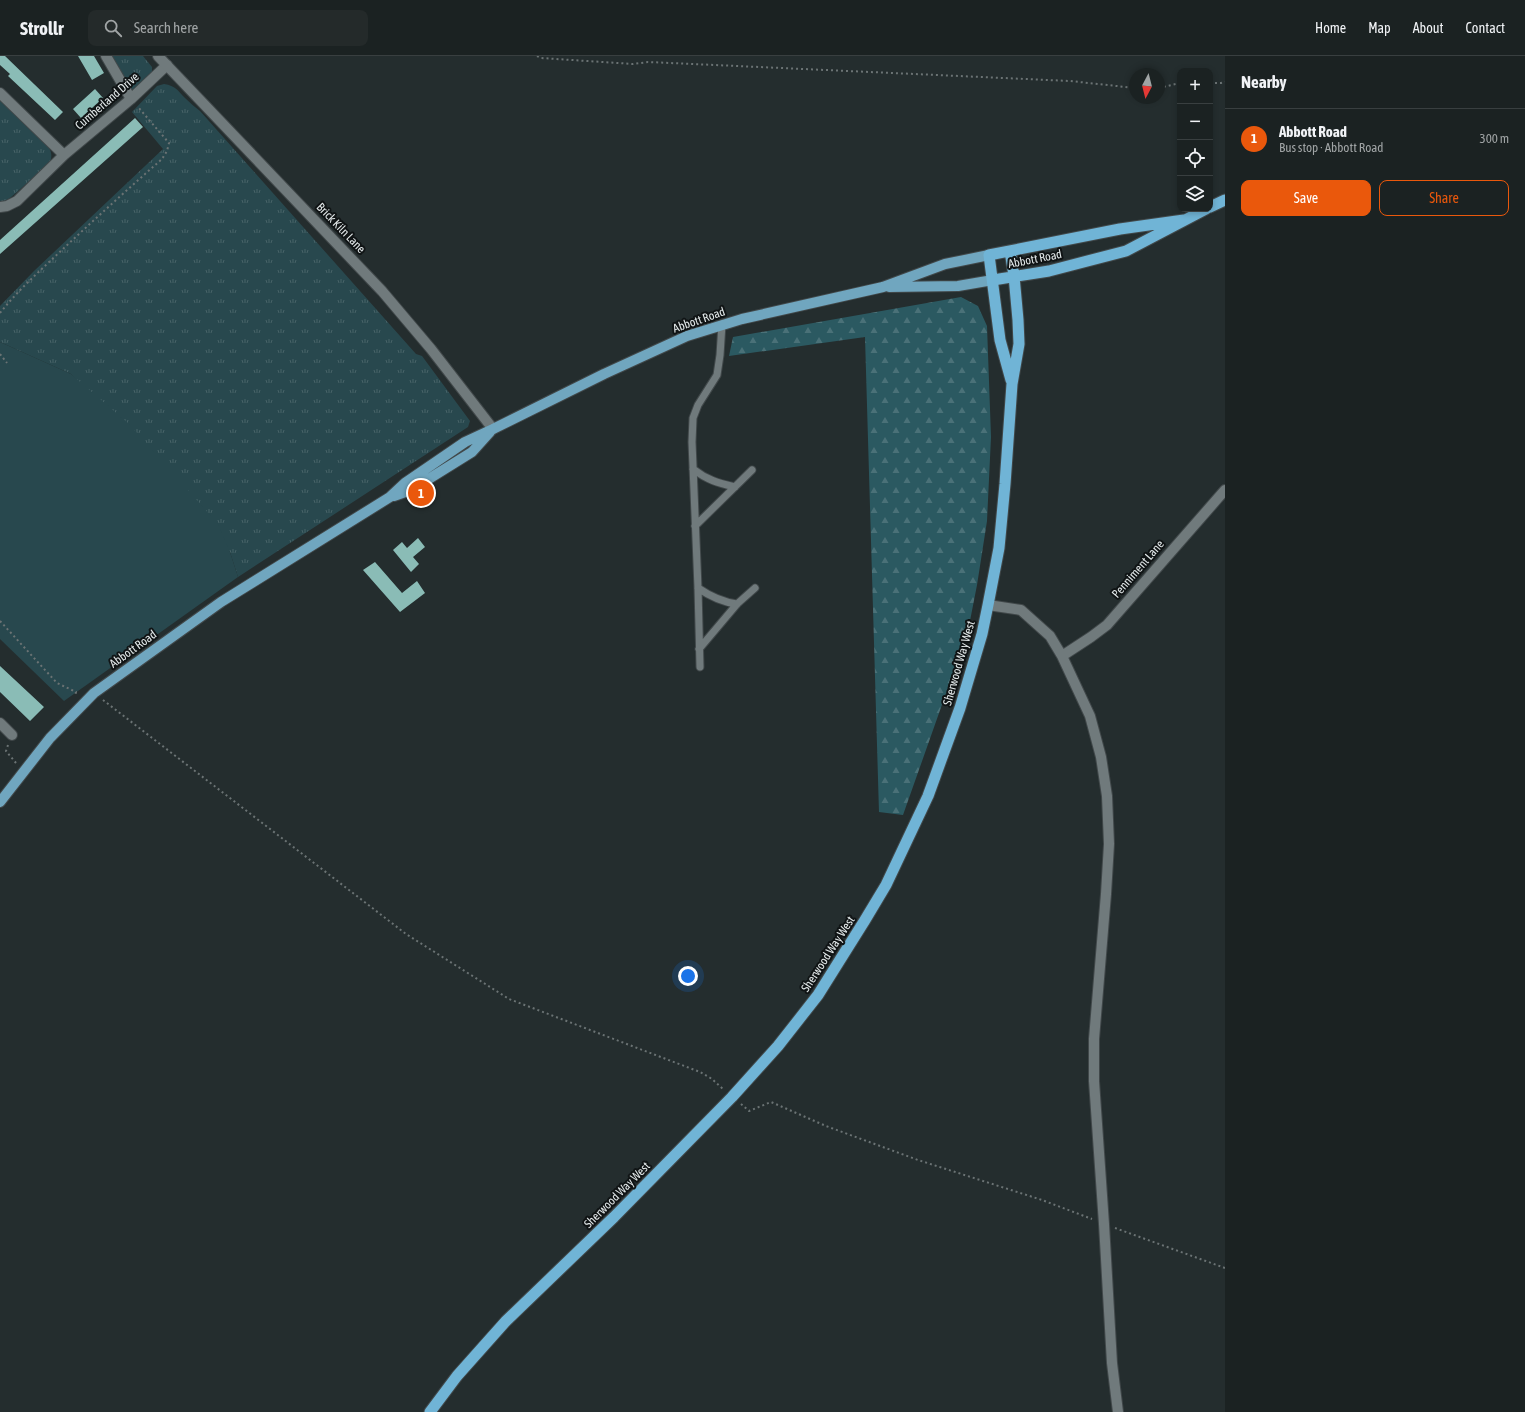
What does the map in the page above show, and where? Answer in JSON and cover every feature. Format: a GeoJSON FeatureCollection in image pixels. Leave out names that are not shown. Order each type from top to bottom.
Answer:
{"type":"FeatureCollection","features":[{"type":"Feature","properties":{"kind":"highway"},"geometry":{"type":"LineString","coordinates":[[1213,206],[1225,200]]}},
{"type":"Feature","properties":{"kind":"highway","name":"Abbott Road"},"geometry":{"type":"LineString","coordinates":[[993,280],[1050,271],[1126,251],[1200,212]]}},
{"type":"Feature","properties":{"kind":"highway","name":"Abbott Road"},"geometry":{"type":"LineString","coordinates":[[989,255],[1120,229],[1184,220]]}},
{"type":"Feature","properties":{"kind":"highway","name":"Sherwood Way West"},"geometry":{"type":"LineString","coordinates":[[430,1412],[457,1376],[506,1322],[614,1217],[732,1097],[778,1046],[818,995],[886,885],[928,796],[960,708],[982,634],[988,605],[999,548],[1012,384],[1019,344],[1014,276],[1010,250]]}},
{"type":"Feature","properties":{"kind":"highway","name":"Sherwood Way West"},"geometry":{"type":"LineString","coordinates":[[989,255],[1000,340],[1012,384]]}},
{"type":"Feature","properties":{"kind":"main road","name":"Abbott Road"},"geometry":{"type":"LineString","coordinates":[[0,802],[50,738],[94,693],[221,602],[390,497],[411,490],[472,452],[493,429],[604,374],[687,336],[722,324],[882,287],[944,264],[989,255]]}},
{"type":"Feature","properties":{"kind":"main road","name":"Abbott Road"},"geometry":{"type":"LineString","coordinates":[[882,287],[958,286],[993,280]]}},
{"type":"Feature","properties":{"kind":"street"},"geometry":{"type":"LineString","coordinates":[[106,56],[131,99]]}},
{"type":"Feature","properties":{"kind":"street","name":"Brick Kiln Lane"},"geometry":{"type":"LineString","coordinates":[[158,56],[382,290],[431,349],[493,429]]}},
{"type":"Feature","properties":{"kind":"street","name":"Cumberland Drive"},"geometry":{"type":"LineString","coordinates":[[0,207],[7,206],[17,201],[64,155],[131,99],[167,65]]}},
{"type":"Feature","properties":{"kind":"street"},"geometry":{"type":"LineString","coordinates":[[0,93],[64,155]]}},
{"type":"Feature","properties":{"kind":"street","name":"Penniment Lane"},"geometry":{"type":"LineString","coordinates":[[1062,656],[1107,625],[1225,490]]}},
{"type":"Feature","properties":{"kind":"street"},"geometry":{"type":"LineString","coordinates":[[988,605],[1021,610],[1050,636],[1062,656],[1090,716],[1101,757],[1107,796],[1109,844],[1094,1039],[1094,1082],[1112,1363],[1118,1412]]}},
{"type":"Feature","properties":{"kind":"street"},"geometry":{"type":"LineString","coordinates":[[0,723],[12,735]]}},
{"type":"Feature","properties":{"kind":"lane"},"geometry":{"type":"LineString","coordinates":[[700,667],[692,442],[693,418],[698,405],[717,375],[722,324]]}},
{"type":"Feature","properties":{"kind":"lane"},"geometry":{"type":"LineString","coordinates":[[693,469],[704,478],[735,487]]}},
{"type":"Feature","properties":{"kind":"lane"},"geometry":{"type":"LineString","coordinates":[[695,526],[752,470]]}},
{"type":"Feature","properties":{"kind":"lane"},"geometry":{"type":"LineString","coordinates":[[698,588],[708,595],[724,602],[737,604]]}},
{"type":"Feature","properties":{"kind":"lane"},"geometry":{"type":"LineString","coordinates":[[699,649],[737,604],[755,588]]}},
{"type":"Feature","properties":{"kind":"path"},"geometry":{"type":"LineString","coordinates":[[537,56],[541,58],[633,64],[648,62],[1070,81],[1129,87]]}},
{"type":"Feature","properties":{"kind":"path"},"geometry":{"type":"LineString","coordinates":[[1213,83],[1221,84],[1225,82]]}},
{"type":"Feature","properties":{"kind":"path"},"geometry":{"type":"LineString","coordinates":[[1165,87],[1177,84]]}},
{"type":"Feature","properties":{"kind":"path"},"geometry":{"type":"LineString","coordinates":[[0,313],[39,271],[117,198],[162,159],[167,152],[169,143],[131,99]]}},
{"type":"Feature","properties":{"kind":"path"},"geometry":{"type":"LineString","coordinates":[[0,354],[7,363]]}},
{"type":"Feature","properties":{"kind":"path"},"geometry":{"type":"LineString","coordinates":[[0,621],[57,683],[76,692]]}},
{"type":"Feature","properties":{"kind":"path"},"geometry":{"type":"LineString","coordinates":[[94,693],[406,934],[509,999],[700,1072],[712,1078],[720,1086]]}},
{"type":"Feature","properties":{"kind":"path"},"geometry":{"type":"LineString","coordinates":[[10,755],[14,760]]}},
{"type":"Feature","properties":{"kind":"path"},"geometry":{"type":"LineString","coordinates":[[742,1105],[749,1111],[770,1102],[826,1126],[918,1160],[1042,1200],[1225,1268]]}},
{"type":"Feature","properties":{"kind":"green space"},"geometry":{"type":"Polygon","coordinates":[[[111,56],[143,56],[152,67],[152,72],[132,91],[111,56]]]}},
{"type":"Feature","properties":{"kind":"green space"},"geometry":{"type":"Polygon","coordinates":[[[164,84],[176,89],[200,111],[416,354],[422,356],[470,421],[468,427],[238,577],[230,552],[71,374],[0,342],[0,306],[34,271],[163,149],[132,112],[157,86],[164,84]]]}},
{"type":"Feature","properties":{"kind":"green space"},"geometry":{"type":"Polygon","coordinates":[[[0,100],[48,146],[51,156],[50,163],[10,198],[0,203],[0,100]]]}},
{"type":"Feature","properties":{"kind":"green space"},"geometry":{"type":"Polygon","coordinates":[[[961,297],[978,306],[987,326],[991,437],[987,521],[977,585],[968,631],[903,815],[879,812],[865,337],[729,356],[733,337],[961,297]]]}},
{"type":"Feature","properties":{"kind":"green space"},"geometry":{"type":"Polygon","coordinates":[[[0,342],[71,374],[129,424],[218,524],[230,552],[238,577],[64,701],[0,639],[0,342]]]}},
{"type":"Feature","properties":{"kind":"building"},"geometry":{"type":"Polygon","coordinates":[[[0,56],[5,56],[63,112],[55,120],[8,76],[10,74],[0,65],[0,56]]]}},
{"type":"Feature","properties":{"kind":"building"},"geometry":{"type":"Polygon","coordinates":[[[78,56],[94,56],[104,73],[92,80],[78,56]]]}},
{"type":"Feature","properties":{"kind":"building"},"geometry":{"type":"Polygon","coordinates":[[[95,89],[103,98],[81,118],[73,109],[95,89]]]}},
{"type":"Feature","properties":{"kind":"building"},"geometry":{"type":"Polygon","coordinates":[[[135,118],[143,127],[0,254],[0,240],[135,118]]]}},
{"type":"Feature","properties":{"kind":"building"},"geometry":{"type":"Polygon","coordinates":[[[418,538],[425,547],[413,557],[419,564],[411,572],[393,550],[402,542],[407,548],[418,538]]]}},
{"type":"Feature","properties":{"kind":"building"},"geometry":{"type":"Polygon","coordinates":[[[375,562],[402,593],[417,581],[425,593],[400,612],[363,570],[375,562]]]}},
{"type":"Feature","properties":{"kind":"building"},"geometry":{"type":"Polygon","coordinates":[[[0,666],[44,707],[30,721],[0,692],[0,666]]]}},
{"type":"Feature","properties":{"kind":"place","name":"Abbott Road"},"geometry":{"type":"Point","coordinates":[421,493]}}]}
